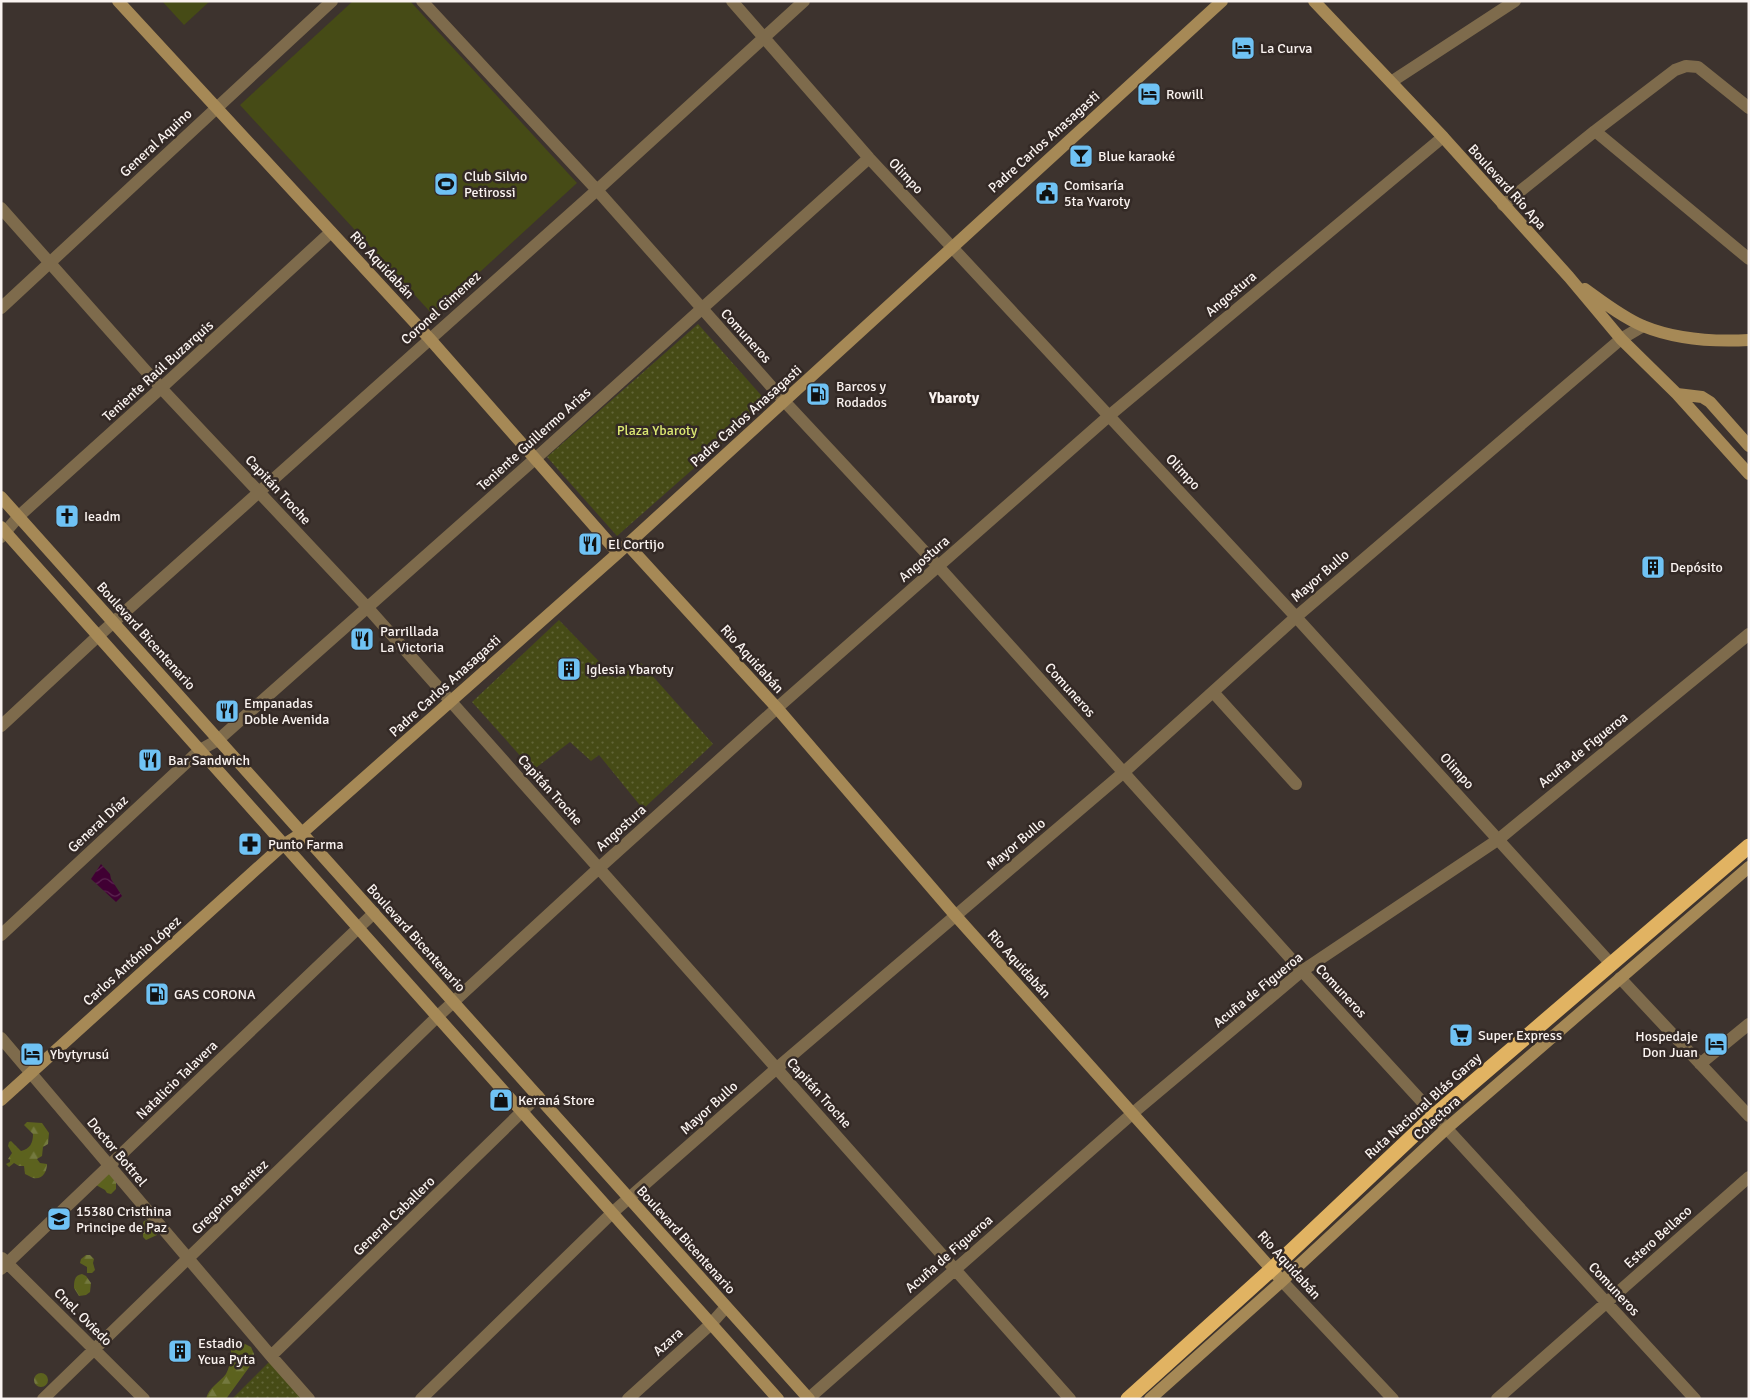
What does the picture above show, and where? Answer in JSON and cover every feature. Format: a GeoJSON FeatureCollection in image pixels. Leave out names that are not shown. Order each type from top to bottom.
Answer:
{"type":"FeatureCollection","features":[{"type":"Feature","properties":{"kind":"highway","name":"Ruta Nacional Blás Garay"},"geometry":{"type":"LineString","coordinates":[[1128,1399],[1272,1269],[1435,1115],[1749,846]]}},
{"type":"Feature","properties":{"kind":"main road","name":"Rio Aquidabán"},"geometry":{"type":"LineString","coordinates":[[118,1],[429,338],[536,458],[777,708],[955,915],[1282,1281]]}},
{"type":"Feature","properties":{"kind":"main road","name":"Padre Carlos Anasagasti"},"geometry":{"type":"LineString","coordinates":[[283,844],[302,833],[623,549],[1222,1]]}},
{"type":"Feature","properties":{"kind":"main road","name":"Boulevard Río Apa"},"geometry":{"type":"LineString","coordinates":[[1314,1],[1443,137],[1569,277],[1621,339],[1677,394],[1749,474]]}},
{"type":"Feature","properties":{"kind":"main road"},"geometry":{"type":"LineString","coordinates":[[1569,277],[1607,305],[1643,326],[1681,338],[1722,342],[1749,340]]}},
{"type":"Feature","properties":{"kind":"main road"},"geometry":{"type":"LineString","coordinates":[[1677,394],[1702,397],[1710,402],[1749,446]]}},
{"type":"Feature","properties":{"kind":"main road","name":"Boulevard Bicentenario"},"geometry":{"type":"LineString","coordinates":[[1,496],[809,1399]]}},
{"type":"Feature","properties":{"kind":"main road"},"geometry":{"type":"LineString","coordinates":[[3,532],[200,750],[778,1399]]}},
{"type":"Feature","properties":{"kind":"main road","name":"Carlos António López"},"geometry":{"type":"LineString","coordinates":[[1,1100],[283,844]]}},
{"type":"Feature","properties":{"kind":"main road","name":"Colectora"},"geometry":{"type":"LineString","coordinates":[[1150,1399],[1282,1281],[1447,1128],[1749,867]]}},
{"type":"Feature","properties":{"kind":"street","name":"General Aquino"},"geometry":{"type":"LineString","coordinates":[[1,308],[332,1]]}},
{"type":"Feature","properties":{"kind":"street","name":"Comuneros"},"geometry":{"type":"LineString","coordinates":[[422,1],[597,190],[785,402],[938,566],[1302,971],[1695,1399]]}},
{"type":"Feature","properties":{"kind":"street","name":"Olimpo"},"geometry":{"type":"LineString","coordinates":[[732,1],[869,158],[1296,617],[1611,964]]}},
{"type":"Feature","properties":{"kind":"street","name":"Coronel Gimenez"},"geometry":{"type":"LineString","coordinates":[[1,726],[98,636],[429,338],[597,190],[804,1]]}},
{"type":"Feature","properties":{"kind":"street"},"geometry":{"type":"LineString","coordinates":[[1392,82],[1515,1]]}},
{"type":"Feature","properties":{"kind":"street"},"geometry":{"type":"LineString","coordinates":[[1503,205],[1675,70],[1686,66],[1698,67],[1749,108]]}},
{"type":"Feature","properties":{"kind":"street"},"geometry":{"type":"LineString","coordinates":[[1595,131],[1749,259]]}},
{"type":"Feature","properties":{"kind":"street","name":"Angostura"},"geometry":{"type":"LineString","coordinates":[[437,1018],[599,868],[777,708],[1110,415],[1443,137]]}},
{"type":"Feature","properties":{"kind":"street","name":"Teniente Guillermo Arias"},"geometry":{"type":"LineString","coordinates":[[218,740],[536,458],[869,158]]}},
{"type":"Feature","properties":{"kind":"street","name":"Capitán Troche"},"geometry":{"type":"LineString","coordinates":[[1,208],[161,388],[367,607],[1070,1399]]}},
{"type":"Feature","properties":{"kind":"street","name":"Teniente Raúl Buzarquis"},"geometry":{"type":"LineString","coordinates":[[3,532],[331,232]]}},
{"type":"Feature","properties":{"kind":"street","name":"Mayor Bullo"},"geometry":{"type":"LineString","coordinates":[[421,1399],[612,1213],[777,1068],[1124,772],[1296,617],[1621,339],[1643,326]]}},
{"type":"Feature","properties":{"kind":"street","name":"Acuña de Figueroa"},"geometry":{"type":"LineString","coordinates":[[809,1399],[955,1268],[1133,1113],[1302,971],[1499,839],[1749,634]]}},
{"type":"Feature","properties":{"kind":"street"},"geometry":{"type":"LineString","coordinates":[[1212,692],[1296,784]]}},
{"type":"Feature","properties":{"kind":"street","name":"General Díaz"},"geometry":{"type":"LineString","coordinates":[[1,935],[200,750],[218,740]]}},
{"type":"Feature","properties":{"kind":"street","name":"Natalicio Talavera"},"geometry":{"type":"LineString","coordinates":[[3,1263],[109,1166],[374,913]]}},
{"type":"Feature","properties":{"kind":"street"},"geometry":{"type":"LineString","coordinates":[[1620,978],[1749,1116]]}},
{"type":"Feature","properties":{"kind":"street","name":"Gregorio Benitez"},"geometry":{"type":"LineString","coordinates":[[43,1399],[437,1018]]}},
{"type":"Feature","properties":{"kind":"street"},"geometry":{"type":"LineString","coordinates":[[1700,1064],[1749,1024]]}},
{"type":"Feature","properties":{"kind":"street","name":"Doctor Bottrel"},"geometry":{"type":"LineString","coordinates":[[1,1038],[309,1399]]}},
{"type":"Feature","properties":{"kind":"street","name":"General Caballero"},"geometry":{"type":"LineString","coordinates":[[271,1356],[538,1096]]}},
{"type":"Feature","properties":{"kind":"street","name":"Estero Bellaco"},"geometry":{"type":"LineString","coordinates":[[1497,1399],[1749,1177]]}},
{"type":"Feature","properties":{"kind":"street","name":"Cnel. Oviedo"},"geometry":{"type":"LineString","coordinates":[[3,1263],[144,1399]]}},
{"type":"Feature","properties":{"kind":"street","name":"Rio Aquidabán"},"geometry":{"type":"LineString","coordinates":[[1282,1281],[1393,1399]]}},
{"type":"Feature","properties":{"kind":"street","name":"Azara"},"geometry":{"type":"LineString","coordinates":[[628,1399],[711,1324],[726,1307]]}},
{"type":"Feature","properties":{"kind":"green space"},"geometry":{"type":"Polygon","coordinates":[[[162,1],[210,1],[184,25],[162,1]]]}},
{"type":"Feature","properties":{"kind":"green space"},"geometry":{"type":"Polygon","coordinates":[[[353,1],[410,1],[577,183],[433,315],[240,105],[353,1]]]}},
{"type":"Feature","properties":{"kind":"green space","name":"Plaza Ybaroty"},"geometry":{"type":"Polygon","coordinates":[[[698,324],[768,403],[617,536],[547,457],[698,324]]]}},
{"type":"Feature","properties":{"kind":"green space"},"geometry":{"type":"Polygon","coordinates":[[[559,620],[615,678],[641,663],[713,744],[643,809],[599,755],[591,761],[570,742],[533,770],[472,702],[559,620]]]}},
{"type":"Feature","properties":{"kind":"green space"},"geometry":{"type":"Polygon","coordinates":[[[27,1122],[42,1123],[49,1133],[48,1144],[43,1147],[42,1156],[37,1159],[40,1163],[47,1164],[44,1174],[39,1178],[33,1178],[25,1174],[24,1166],[14,1163],[9,1167],[6,1164],[10,1162],[8,1159],[12,1153],[8,1146],[9,1142],[11,1141],[21,1151],[27,1149],[32,1143],[33,1134],[24,1125],[27,1122]]]}},
{"type":"Feature","properties":{"kind":"green space"},"geometry":{"type":"Polygon","coordinates":[[[108,1172],[116,1182],[116,1189],[111,1194],[96,1185],[108,1172]]]}},
{"type":"Feature","properties":{"kind":"green space"},"geometry":{"type":"Polygon","coordinates":[[[148,1220],[157,1230],[157,1235],[146,1240],[143,1237],[143,1223],[148,1220]]]}},
{"type":"Feature","properties":{"kind":"green space"},"geometry":{"type":"Polygon","coordinates":[[[86,1255],[90,1255],[94,1259],[95,1270],[92,1273],[87,1273],[87,1267],[80,1263],[81,1259],[86,1255]]]}},
{"type":"Feature","properties":{"kind":"green space"},"geometry":{"type":"Polygon","coordinates":[[[82,1274],[91,1283],[90,1292],[79,1296],[74,1288],[74,1281],[77,1276],[82,1274]]]}},
{"type":"Feature","properties":{"kind":"green space"},"geometry":{"type":"Polygon","coordinates":[[[234,1343],[243,1343],[251,1347],[254,1354],[253,1362],[226,1399],[206,1399],[212,1388],[228,1371],[231,1346],[234,1343]]]}},
{"type":"Feature","properties":{"kind":"green space"},"geometry":{"type":"Polygon","coordinates":[[[270,1361],[305,1399],[232,1399],[270,1361]]]}},
{"type":"Feature","properties":{"kind":"green space"},"geometry":{"type":"Polygon","coordinates":[[[38,1373],[44,1373],[48,1380],[44,1387],[38,1387],[34,1383],[34,1377],[38,1373]]]}},
{"type":"Feature","properties":{"kind":"water"},"geometry":{"type":"Polygon","coordinates":[[[101,864],[110,874],[111,879],[122,896],[116,902],[91,879],[101,864]]]}},
{"type":"Feature","properties":{"kind":"place","name":"La Curva"},"geometry":{"type":"Point","coordinates":[1243,48]}},
{"type":"Feature","properties":{"kind":"place","name":"Rowill"},"geometry":{"type":"Point","coordinates":[1149,94]}},
{"type":"Feature","properties":{"kind":"place","name":"Blue karaoké"},"geometry":{"type":"Point","coordinates":[1081,156]}},
{"type":"Feature","properties":{"kind":"place","name":"Club Silvio Petirossi"},"geometry":{"type":"Point","coordinates":[446,184]}},
{"type":"Feature","properties":{"kind":"place","name":"Comisaría 5ta Yvaroty"},"geometry":{"type":"Point","coordinates":[1047,193]}},
{"type":"Feature","properties":{"kind":"place","name":"Barcos y Rodados"},"geometry":{"type":"Point","coordinates":[818,394]}},
{"type":"Feature","properties":{"kind":"place","name":"Ieadm"},"geometry":{"type":"Point","coordinates":[67,516]}},
{"type":"Feature","properties":{"kind":"place","name":"El Cortijo"},"geometry":{"type":"Point","coordinates":[590,544]}},
{"type":"Feature","properties":{"kind":"place","name":"Depósito"},"geometry":{"type":"Point","coordinates":[1653,567]}},
{"type":"Feature","properties":{"kind":"place","name":"Parrillada La Victoria"},"geometry":{"type":"Point","coordinates":[362,639]}},
{"type":"Feature","properties":{"kind":"place","name":"Iglesia Ybaroty"},"geometry":{"type":"Point","coordinates":[569,669]}},
{"type":"Feature","properties":{"kind":"place","name":"Empanadas Doble Avenida"},"geometry":{"type":"Point","coordinates":[227,711]}},
{"type":"Feature","properties":{"kind":"place","name":"Bar Sandwich"},"geometry":{"type":"Point","coordinates":[150,760]}},
{"type":"Feature","properties":{"kind":"place","name":"Punto Farma"},"geometry":{"type":"Point","coordinates":[250,844]}},
{"type":"Feature","properties":{"kind":"place","name":"GAS CORONA"},"geometry":{"type":"Point","coordinates":[157,994]}},
{"type":"Feature","properties":{"kind":"place","name":"Super Express"},"geometry":{"type":"Point","coordinates":[1461,1035]}},
{"type":"Feature","properties":{"kind":"place","name":"Hospedaje Don Juan"},"geometry":{"type":"Point","coordinates":[1716,1044]}},
{"type":"Feature","properties":{"kind":"place","name":"Ybytyrusú"},"geometry":{"type":"Point","coordinates":[32,1054]}},
{"type":"Feature","properties":{"kind":"place","name":"Keraná Store"},"geometry":{"type":"Point","coordinates":[501,1100]}},
{"type":"Feature","properties":{"kind":"place","name":"15380 Cristhina Principe de Paz"},"geometry":{"type":"Point","coordinates":[59,1219]}},
{"type":"Feature","properties":{"kind":"place","name":"Estadio Ycua Pyta"},"geometry":{"type":"Point","coordinates":[180,1351]}},
{"type":"Feature","properties":{"kind":"district","name":"Ybaroty"},"geometry":{"type":"Point","coordinates":[954,398]}}]}
